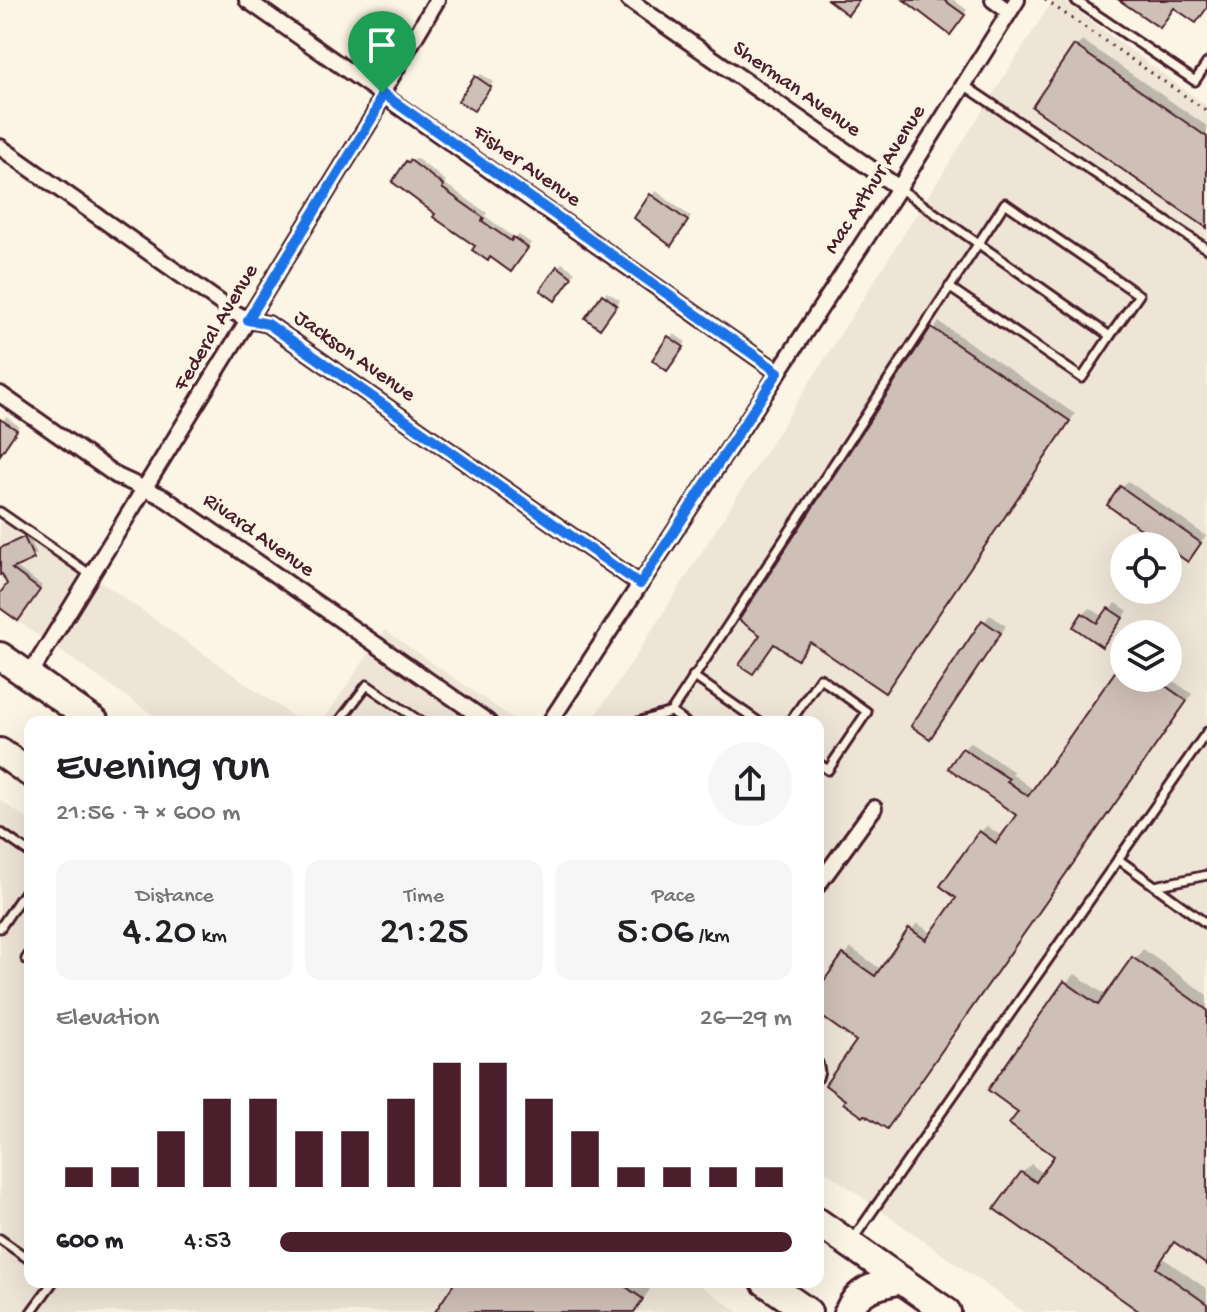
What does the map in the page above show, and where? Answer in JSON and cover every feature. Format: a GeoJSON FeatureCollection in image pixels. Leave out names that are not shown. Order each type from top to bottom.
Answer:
{"type":"FeatureCollection","features":[{"type":"Feature","properties":{"kind":"highway"},"geometry":{"type":"LineString","coordinates":[[0,656],[86,716]]}},
{"type":"Feature","properties":{"kind":"highway"},"geometry":{"type":"LineString","coordinates":[[0,752],[24,769]]}},
{"type":"Feature","properties":{"kind":"highway"},"geometry":{"type":"LineString","coordinates":[[824,1226],[947,1312]]}},
{"type":"Feature","properties":{"kind":"highway"},"geometry":{"type":"LineString","coordinates":[[848,1312],[863,1291],[901,1280]]}},
{"type":"Feature","properties":{"kind":"highway"},"geometry":{"type":"LineString","coordinates":[[774,1288],[808,1312]]}},
{"type":"Feature","properties":{"kind":"street","name":"Fisher Avenue"},"geometry":{"type":"LineString","coordinates":[[247,0],[778,372]]}},
{"type":"Feature","properties":{"kind":"street","name":"Federal Avenue"},"geometry":{"type":"LineString","coordinates":[[29,676],[374,115],[382,93],[437,0]]}},
{"type":"Feature","properties":{"kind":"street","name":"Sherman Avenue"},"geometry":{"type":"LineString","coordinates":[[629,0],[899,188]]}},
{"type":"Feature","properties":{"kind":"street"},"geometry":{"type":"LineString","coordinates":[[993,0],[1013,6]]}},
{"type":"Feature","properties":{"kind":"street","name":"Mac Arthur Avenue"},"geometry":{"type":"LineString","coordinates":[[554,716],[899,188],[1013,6]]}},
{"type":"Feature","properties":{"kind":"street","name":"Jackson Avenue"},"geometry":{"type":"LineString","coordinates":[[0,147],[248,320],[268,324],[640,584]]}},
{"type":"Feature","properties":{"kind":"street","name":"Rivard Avenue"},"geometry":{"type":"LineString","coordinates":[[0,394],[117,476],[163,497],[479,716]]}},
{"type":"Feature","properties":{"kind":"street"},"geometry":{"type":"LineString","coordinates":[[824,877],[874,808]]}},
{"type":"Feature","properties":{"kind":"lane"},"geometry":{"type":"LineString","coordinates":[[1075,0],[1195,81],[1207,63]]}},
{"type":"Feature","properties":{"kind":"lane"},"geometry":{"type":"LineString","coordinates":[[963,84],[1207,249]]}},
{"type":"Feature","properties":{"kind":"lane"},"geometry":{"type":"LineString","coordinates":[[899,188],[1110,336]]}},
{"type":"Feature","properties":{"kind":"lane"},"geometry":{"type":"LineString","coordinates":[[658,716],[671,712],[693,676],[977,244],[1005,203],[1139,295],[1082,378],[949,287]]}},
{"type":"Feature","properties":{"kind":"lane"},"geometry":{"type":"LineString","coordinates":[[0,512],[91,575]]}},
{"type":"Feature","properties":{"kind":"lane"},"geometry":{"type":"LineString","coordinates":[[693,676],[750,716]]}},
{"type":"Feature","properties":{"kind":"lane"},"geometry":{"type":"LineString","coordinates":[[794,716],[820,678],[867,712],[828,770],[824,767]]}},
{"type":"Feature","properties":{"kind":"lane"},"geometry":{"type":"LineString","coordinates":[[344,716],[367,685],[412,716]]}},
{"type":"Feature","properties":{"kind":"lane"},"geometry":{"type":"LineString","coordinates":[[671,712],[677,716]]}},
{"type":"Feature","properties":{"kind":"lane"},"geometry":{"type":"LineString","coordinates":[[850,1244],[1207,732]]}},
{"type":"Feature","properties":{"kind":"lane"},"geometry":{"type":"LineString","coordinates":[[0,832],[24,849]]}},
{"type":"Feature","properties":{"kind":"lane"},"geometry":{"type":"LineString","coordinates":[[1118,859],[1207,924]]}},
{"type":"Feature","properties":{"kind":"lane"},"geometry":{"type":"LineString","coordinates":[[1155,886],[1207,875]]}},
{"type":"Feature","properties":{"kind":"lane"},"geometry":{"type":"LineString","coordinates":[[0,928],[24,893]]}},
{"type":"Feature","properties":{"kind":"lane"},"geometry":{"type":"LineString","coordinates":[[0,1239],[24,1256]]}},
{"type":"Feature","properties":{"kind":"lane"},"geometry":{"type":"LineString","coordinates":[[31,1312],[49,1288]]}},
{"type":"Feature","properties":{"kind":"path"},"geometry":{"type":"LineString","coordinates":[[1048,1],[1207,111]]}},
{"type":"Feature","properties":{"kind":"shaded area"},"geometry":{"type":"Polygon","coordinates":[[[1053,0],[1062,0],[1207,106],[1207,1312],[1024,1312],[824,1170],[824,716],[595,716],[1053,0]]]}},
{"type":"Feature","properties":{"kind":"shaded area"},"geometry":{"type":"Polygon","coordinates":[[[0,511],[292,716],[154,716],[0,609],[0,511]]]}},
{"type":"Feature","properties":{"kind":"shaded area"},"geometry":{"type":"Polygon","coordinates":[[[385,630],[509,716],[326,716],[385,630]]]}},
{"type":"Feature","properties":{"kind":"shaded area"},"geometry":{"type":"Polygon","coordinates":[[[0,800],[24,817],[24,1288],[704,1288],[739,1312],[0,1312],[0,800]]]}},
{"type":"Feature","properties":{"kind":"building"},"geometry":{"type":"Polygon","coordinates":[[[828,0],[859,0],[848,15],[828,0]]]}},
{"type":"Feature","properties":{"kind":"building"},"geometry":{"type":"Polygon","coordinates":[[[904,0],[944,0],[965,15],[950,35],[904,0]]]}},
{"type":"Feature","properties":{"kind":"building"},"geometry":{"type":"Polygon","coordinates":[[[1119,0],[1207,0],[1207,8],[1196,23],[1174,8],[1160,28],[1119,0]]]}},
{"type":"Feature","properties":{"kind":"building"},"geometry":{"type":"Polygon","coordinates":[[[1074,45],[1207,137],[1207,228],[1032,107],[1074,45]]]}},
{"type":"Feature","properties":{"kind":"building"},"geometry":{"type":"Polygon","coordinates":[[[475,76],[491,87],[474,111],[458,101],[475,76]]]}},
{"type":"Feature","properties":{"kind":"building"},"geometry":{"type":"Polygon","coordinates":[[[410,160],[484,218],[482,221],[511,241],[513,237],[528,248],[511,272],[490,257],[488,261],[472,250],[475,246],[433,217],[435,214],[392,182],[406,161],[409,163],[410,160]]]}},
{"type":"Feature","properties":{"kind":"building"},"geometry":{"type":"Polygon","coordinates":[[[650,194],[688,221],[671,246],[634,218],[650,194]]]}},
{"type":"Feature","properties":{"kind":"building"},"geometry":{"type":"Polygon","coordinates":[[[557,266],[572,277],[555,301],[540,290],[557,266]]]}},
{"type":"Feature","properties":{"kind":"building"},"geometry":{"type":"Polygon","coordinates":[[[602,294],[617,305],[600,329],[585,318],[602,294]]]}},
{"type":"Feature","properties":{"kind":"building"},"geometry":{"type":"Polygon","coordinates":[[[931,327],[1070,421],[885,693],[810,642],[797,660],[774,644],[753,674],[739,665],[760,635],[739,620],[931,327]]]}},
{"type":"Feature","properties":{"kind":"building"},"geometry":{"type":"Polygon","coordinates":[[[668,336],[684,347],[667,371],[652,360],[668,336]]]}},
{"type":"Feature","properties":{"kind":"building"},"geometry":{"type":"Polygon","coordinates":[[[0,419],[17,430],[0,455],[0,419]]]}},
{"type":"Feature","properties":{"kind":"building"},"geometry":{"type":"Polygon","coordinates":[[[1120,486],[1201,543],[1188,562],[1182,558],[1182,532],[1145,532],[1107,505],[1120,486]]]}},
{"type":"Feature","properties":{"kind":"building"},"geometry":{"type":"Polygon","coordinates":[[[24,537],[34,559],[12,569],[40,590],[18,621],[0,608],[0,593],[7,584],[0,575],[0,548],[24,537]]]}},
{"type":"Feature","properties":{"kind":"building"},"geometry":{"type":"Polygon","coordinates":[[[1108,608],[1123,618],[1110,620],[1110,636],[1102,647],[1073,627],[1082,613],[1097,623],[1108,608]]]}},
{"type":"Feature","properties":{"kind":"building"},"geometry":{"type":"Polygon","coordinates":[[[982,620],[1001,633],[930,739],[911,726],[982,620]]]}},
{"type":"Feature","properties":{"kind":"building"},"geometry":{"type":"Polygon","coordinates":[[[1110,679],[1110,692],[1174,692],[1187,701],[887,1129],[843,1103],[845,1100],[825,1085],[856,1041],[824,1018],[824,981],[843,954],[875,976],[909,928],[926,940],[956,898],[940,886],[979,831],[996,843],[1016,815],[948,768],[962,748],[1009,779],[1007,781],[1028,796],[1110,679]]]}},
{"type":"Feature","properties":{"kind":"building"},"geometry":{"type":"Polygon","coordinates":[[[1132,957],[1207,1010],[1207,1265],[1174,1242],[1156,1268],[1207,1304],[1207,1312],[1140,1312],[994,1209],[1021,1172],[1036,1182],[1054,1156],[1009,1124],[1018,1112],[988,1090],[1064,981],[1098,1005],[1132,957]]]}},
{"type":"Feature","properties":{"kind":"building"},"geometry":{"type":"Polygon","coordinates":[[[451,1288],[627,1288],[643,1299],[634,1312],[435,1312],[451,1288]]]}},
{"type":"Feature","properties":{"kind":"route"},"geometry":{"type":"LineString","coordinates":[[382,93],[778,372],[640,584],[268,324],[248,320],[374,115],[382,93]]}}]}
